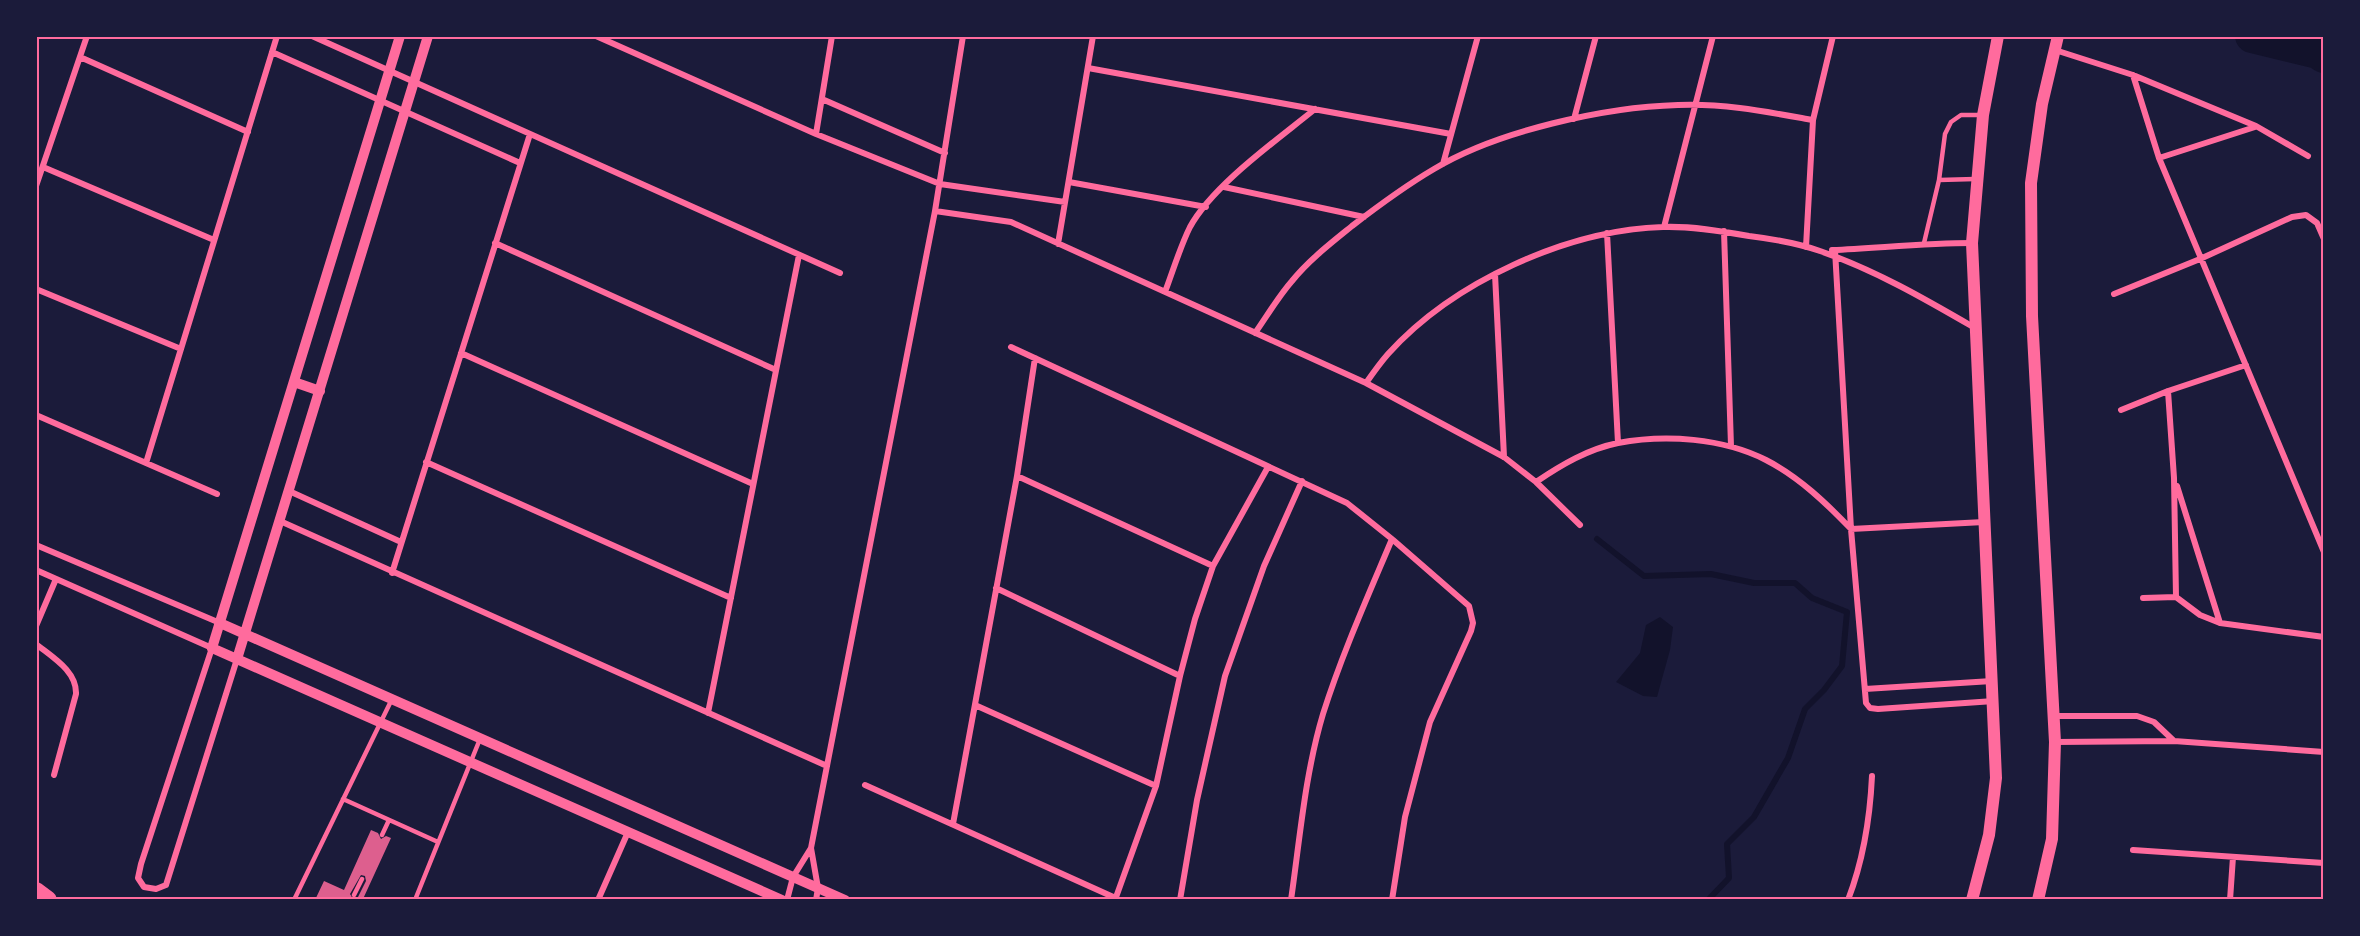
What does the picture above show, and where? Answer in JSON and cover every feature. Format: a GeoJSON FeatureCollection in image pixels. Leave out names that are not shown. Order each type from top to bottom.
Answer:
{"type":"FeatureCollection","features":[{"type":"Feature","properties":{"kind":"highway"},"geometry":{"type":"LineString","coordinates":[[36,891],[48,900]]}},
{"type":"Feature","properties":{"kind":"highway"},"geometry":{"type":"LineString","coordinates":[[36,898],[41,900]]}},
{"type":"Feature","properties":{"kind":"main road"},"geometry":{"type":"LineString","coordinates":[[1972,900],[1989,836],[1996,778],[1972,243],[1983,115],[1998,36]]}},
{"type":"Feature","properties":{"kind":"main road"},"geometry":{"type":"LineString","coordinates":[[2038,900],[2052,839],[2055,716],[2032,316],[2031,183],[2042,104],[2058,36]]}},
{"type":"Feature","properties":{"kind":"street"},"geometry":{"type":"LineString","coordinates":[[36,186],[87,36]]}},
{"type":"Feature","properties":{"kind":"street"},"geometry":{"type":"LineString","coordinates":[[146,463],[277,36]]}},
{"type":"Feature","properties":{"kind":"street"},"geometry":{"type":"LineString","coordinates":[[312,36],[840,273]]}},
{"type":"Feature","properties":{"kind":"street"},"geometry":{"type":"LineString","coordinates":[[400,36],[220,623],[141,864],[138,878],[144,887],[156,889],[166,885],[428,36]]}},
{"type":"Feature","properties":{"kind":"street"},"geometry":{"type":"LineString","coordinates":[[596,36],[816,134],[940,184],[1065,202]]}},
{"type":"Feature","properties":{"kind":"street"},"geometry":{"type":"LineString","coordinates":[[816,134],[832,36]]}},
{"type":"Feature","properties":{"kind":"street"},"geometry":{"type":"LineString","coordinates":[[787,900],[793,877],[811,848],[935,211],[963,36]]}},
{"type":"Feature","properties":{"kind":"street"},"geometry":{"type":"LineString","coordinates":[[1058,244],[1093,36]]}},
{"type":"Feature","properties":{"kind":"street"},"geometry":{"type":"LineString","coordinates":[[1443,164],[1478,36]]}},
{"type":"Feature","properties":{"kind":"street"},"geometry":{"type":"LineString","coordinates":[[1574,119],[1596,36]]}},
{"type":"Feature","properties":{"kind":"street"},"geometry":{"type":"LineString","coordinates":[[1664,227],[1713,36]]}},
{"type":"Feature","properties":{"kind":"street"},"geometry":{"type":"LineString","coordinates":[[1806,247],[1813,120],[1833,36]]}},
{"type":"Feature","properties":{"kind":"street"},"geometry":{"type":"LineString","coordinates":[[2055,50],[2133,75],[2256,126],[2308,156]]}},
{"type":"Feature","properties":{"kind":"street"},"geometry":{"type":"LineString","coordinates":[[272,52],[520,163]]}},
{"type":"Feature","properties":{"kind":"street"},"geometry":{"type":"LineString","coordinates":[[80,57],[248,132]]}},
{"type":"Feature","properties":{"kind":"street"},"geometry":{"type":"LineString","coordinates":[[1088,68],[1451,134]]}},
{"type":"Feature","properties":{"kind":"street"},"geometry":{"type":"LineString","coordinates":[[2133,75],[2159,158],[2324,552]]}},
{"type":"Feature","properties":{"kind":"street"},"geometry":{"type":"LineString","coordinates":[[822,99],[945,153]]}},
{"type":"Feature","properties":{"kind":"street"},"geometry":{"type":"LineString","coordinates":[[1255,333],[1292,280],[1329,244],[1364,217],[1443,164],[1486,145],[1574,119],[1677,105],[1748,109],[1813,120]]}},
{"type":"Feature","properties":{"kind":"street"},"geometry":{"type":"LineString","coordinates":[[1165,292],[1191,226],[1206,207],[1245,166],[1315,109]]}},
{"type":"Feature","properties":{"kind":"street"},"geometry":{"type":"LineString","coordinates":[[2159,158],[2256,126]]}},
{"type":"Feature","properties":{"kind":"street"},"geometry":{"type":"LineString","coordinates":[[392,573],[530,134]]}},
{"type":"Feature","properties":{"kind":"street"},"geometry":{"type":"LineString","coordinates":[[43,167],[214,240]]}},
{"type":"Feature","properties":{"kind":"street"},"geometry":{"type":"LineString","coordinates":[[1068,182],[1206,207]]}},
{"type":"Feature","properties":{"kind":"street"},"geometry":{"type":"LineString","coordinates":[[1224,187],[1364,217]]}},
{"type":"Feature","properties":{"kind":"street"},"geometry":{"type":"LineString","coordinates":[[935,211],[1011,222],[1366,383],[1504,457],[1536,482],[1580,525]]}},
{"type":"Feature","properties":{"kind":"street"},"geometry":{"type":"LineString","coordinates":[[2114,294],[2200,259],[2292,217],[2306,215],[2317,223],[2324,239]]}},
{"type":"Feature","properties":{"kind":"street"},"geometry":{"type":"LineString","coordinates":[[1366,383],[1388,354],[1447,303],[1532,255],[1607,233],[1664,227],[1724,231],[1834,253],[1924,243],[1972,243]]}},
{"type":"Feature","properties":{"kind":"street"},"geometry":{"type":"LineString","coordinates":[[1724,231],[1731,446]]}},
{"type":"Feature","properties":{"kind":"street"},"geometry":{"type":"LineString","coordinates":[[1607,233],[1618,443]]}},
{"type":"Feature","properties":{"kind":"street"},"geometry":{"type":"LineString","coordinates":[[495,243],[776,370]]}},
{"type":"Feature","properties":{"kind":"street"},"geometry":{"type":"LineString","coordinates":[[1834,253],[1975,328]]}},
{"type":"Feature","properties":{"kind":"street"},"geometry":{"type":"LineString","coordinates":[[1834,253],[1851,529],[1866,703],[1870,708],[1878,709],[1994,701]]}},
{"type":"Feature","properties":{"kind":"street"},"geometry":{"type":"LineString","coordinates":[[708,713],[799,255]]}},
{"type":"Feature","properties":{"kind":"street"},"geometry":{"type":"LineString","coordinates":[[1495,274],[1504,457]]}},
{"type":"Feature","properties":{"kind":"street"},"geometry":{"type":"LineString","coordinates":[[36,289],[181,349]]}},
{"type":"Feature","properties":{"kind":"street"},"geometry":{"type":"LineString","coordinates":[[1011,347],[1347,503],[1392,538],[1469,606],[1473,623],[1431,722],[1405,817],[1392,900]]}},
{"type":"Feature","properties":{"kind":"street"},"geometry":{"type":"LineString","coordinates":[[461,353],[753,484]]}},
{"type":"Feature","properties":{"kind":"street"},"geometry":{"type":"LineString","coordinates":[[953,824],[1017,476],[1035,358]]}},
{"type":"Feature","properties":{"kind":"street"},"geometry":{"type":"LineString","coordinates":[[2121,410],[2246,365]]}},
{"type":"Feature","properties":{"kind":"street"},"geometry":{"type":"LineString","coordinates":[[294,382],[320,391]]}},
{"type":"Feature","properties":{"kind":"street"},"geometry":{"type":"LineString","coordinates":[[2169,391],[2174,478],[2176,597]]}},
{"type":"Feature","properties":{"kind":"street"},"geometry":{"type":"LineString","coordinates":[[36,415],[217,494]]}},
{"type":"Feature","properties":{"kind":"street"},"geometry":{"type":"LineString","coordinates":[[1536,482],[1583,454],[1618,443],[1694,440],[1731,446],[1766,460],[1822,499],[1851,529],[1984,522]]}},
{"type":"Feature","properties":{"kind":"street"},"geometry":{"type":"LineString","coordinates":[[426,462],[731,598]]}},
{"type":"Feature","properties":{"kind":"street"},"geometry":{"type":"LineString","coordinates":[[865,785],[1117,899],[1156,786],[1195,619],[1214,566],[1268,467]]}},
{"type":"Feature","properties":{"kind":"street"},"geometry":{"type":"LineString","coordinates":[[1017,476],[1214,566]]}},
{"type":"Feature","properties":{"kind":"street"},"geometry":{"type":"LineString","coordinates":[[2174,478],[2220,623]]}},
{"type":"Feature","properties":{"kind":"street"},"geometry":{"type":"LineString","coordinates":[[1180,900],[1197,800],[1225,676],[1264,566],[1302,482]]}},
{"type":"Feature","properties":{"kind":"street"},"geometry":{"type":"LineString","coordinates":[[289,490],[401,542]]}},
{"type":"Feature","properties":{"kind":"street"},"geometry":{"type":"LineString","coordinates":[[280,521],[827,766]]}},
{"type":"Feature","properties":{"kind":"street"},"geometry":{"type":"LineString","coordinates":[[1291,900],[1309,776],[1323,715],[1349,641],[1392,538]]}},
{"type":"Feature","properties":{"kind":"street"},"geometry":{"type":"LineString","coordinates":[[36,545],[220,623],[845,900]]}},
{"type":"Feature","properties":{"kind":"street"},"geometry":{"type":"LineString","coordinates":[[36,570],[782,900]]}},
{"type":"Feature","properties":{"kind":"street"},"geometry":{"type":"LineString","coordinates":[[36,626],[56,579]]}},
{"type":"Feature","properties":{"kind":"street"},"geometry":{"type":"LineString","coordinates":[[996,588],[1180,676]]}},
{"type":"Feature","properties":{"kind":"street"},"geometry":{"type":"LineString","coordinates":[[2143,598],[2176,597],[2200,615],[2220,623],[2324,637]]}},
{"type":"Feature","properties":{"kind":"street"},"geometry":{"type":"LineString","coordinates":[[36,644],[71,674],[76,684],[76,694],[54,775]]}},
{"type":"Feature","properties":{"kind":"street"},"geometry":{"type":"LineString","coordinates":[[1865,689],[1992,681]]}},
{"type":"Feature","properties":{"kind":"street"},"geometry":{"type":"LineString","coordinates":[[975,705],[1156,786]]}},
{"type":"Feature","properties":{"kind":"street"},"geometry":{"type":"LineString","coordinates":[[2055,716],[2137,716],[2154,722],[2174,741]]}},
{"type":"Feature","properties":{"kind":"street"},"geometry":{"type":"LineString","coordinates":[[2055,742],[2174,741],[2324,752]]}},
{"type":"Feature","properties":{"kind":"street"},"geometry":{"type":"LineString","coordinates":[[1848,900],[1863,847],[1870,809],[1872,777]]}},
{"type":"Feature","properties":{"kind":"street"},"geometry":{"type":"LineString","coordinates":[[598,900],[628,832]]}},
{"type":"Feature","properties":{"kind":"street"},"geometry":{"type":"LineString","coordinates":[[811,848],[818,888],[816,900]]}},
{"type":"Feature","properties":{"kind":"street"},"geometry":{"type":"LineString","coordinates":[[2133,850],[2324,863]]}},
{"type":"Feature","properties":{"kind":"street"},"geometry":{"type":"LineString","coordinates":[[2230,900],[2234,857]]}},
{"type":"Feature","properties":{"kind":"lane"},"geometry":{"type":"LineString","coordinates":[[1924,243],[1939,180],[1945,134],[1951,122],[1961,115],[1983,115]]}},
{"type":"Feature","properties":{"kind":"lane"},"geometry":{"type":"LineString","coordinates":[[1939,180],[1977,179]]}},
{"type":"Feature","properties":{"kind":"lane"},"geometry":{"type":"LineString","coordinates":[[294,900],[393,699]]}},
{"type":"Feature","properties":{"kind":"lane"},"geometry":{"type":"LineString","coordinates":[[415,900],[480,739]]}},
{"type":"Feature","properties":{"kind":"lane"},"geometry":{"type":"LineString","coordinates":[[343,799],[438,842]]}},
{"type":"Feature","properties":{"kind":"lane"},"geometry":{"type":"LineString","coordinates":[[382,834],[389,820]]}},
{"type":"Feature","properties":{"kind":"lane"},"geometry":{"type":"LineString","coordinates":[[354,895],[362,879]]}},
{"type":"Feature","properties":{"kind":"shaded area"},"geometry":{"type":"Polygon","coordinates":[[[1660,617],[1673,627],[1670,650],[1657,697],[1643,696],[1616,682],[1640,653],[1646,625],[1660,617]]]}},
{"type":"Feature","properties":{"kind":"building"},"geometry":{"type":"Polygon","coordinates":[[[371,830],[378,833],[381,839],[386,836],[391,838],[363,899],[366,900],[315,900],[324,881],[344,890],[371,830]],[[361,875],[350,894],[353,899],[358,897],[366,881],[365,876],[361,875]]]}},
{"type":"Feature","properties":{"kind":"waterway"},"geometry":{"type":"LineString","coordinates":[[2252,36],[2318,52],[2324,56]]}},
{"type":"Feature","properties":{"kind":"waterway"},"geometry":{"type":"LineString","coordinates":[[1597,539],[1644,576],[1711,574],[1754,583],[1795,583],[1812,598],[1847,612],[1842,666],[1824,690],[1805,709],[1788,758],[1754,817],[1727,844],[1729,878],[1708,900]]}}]}
